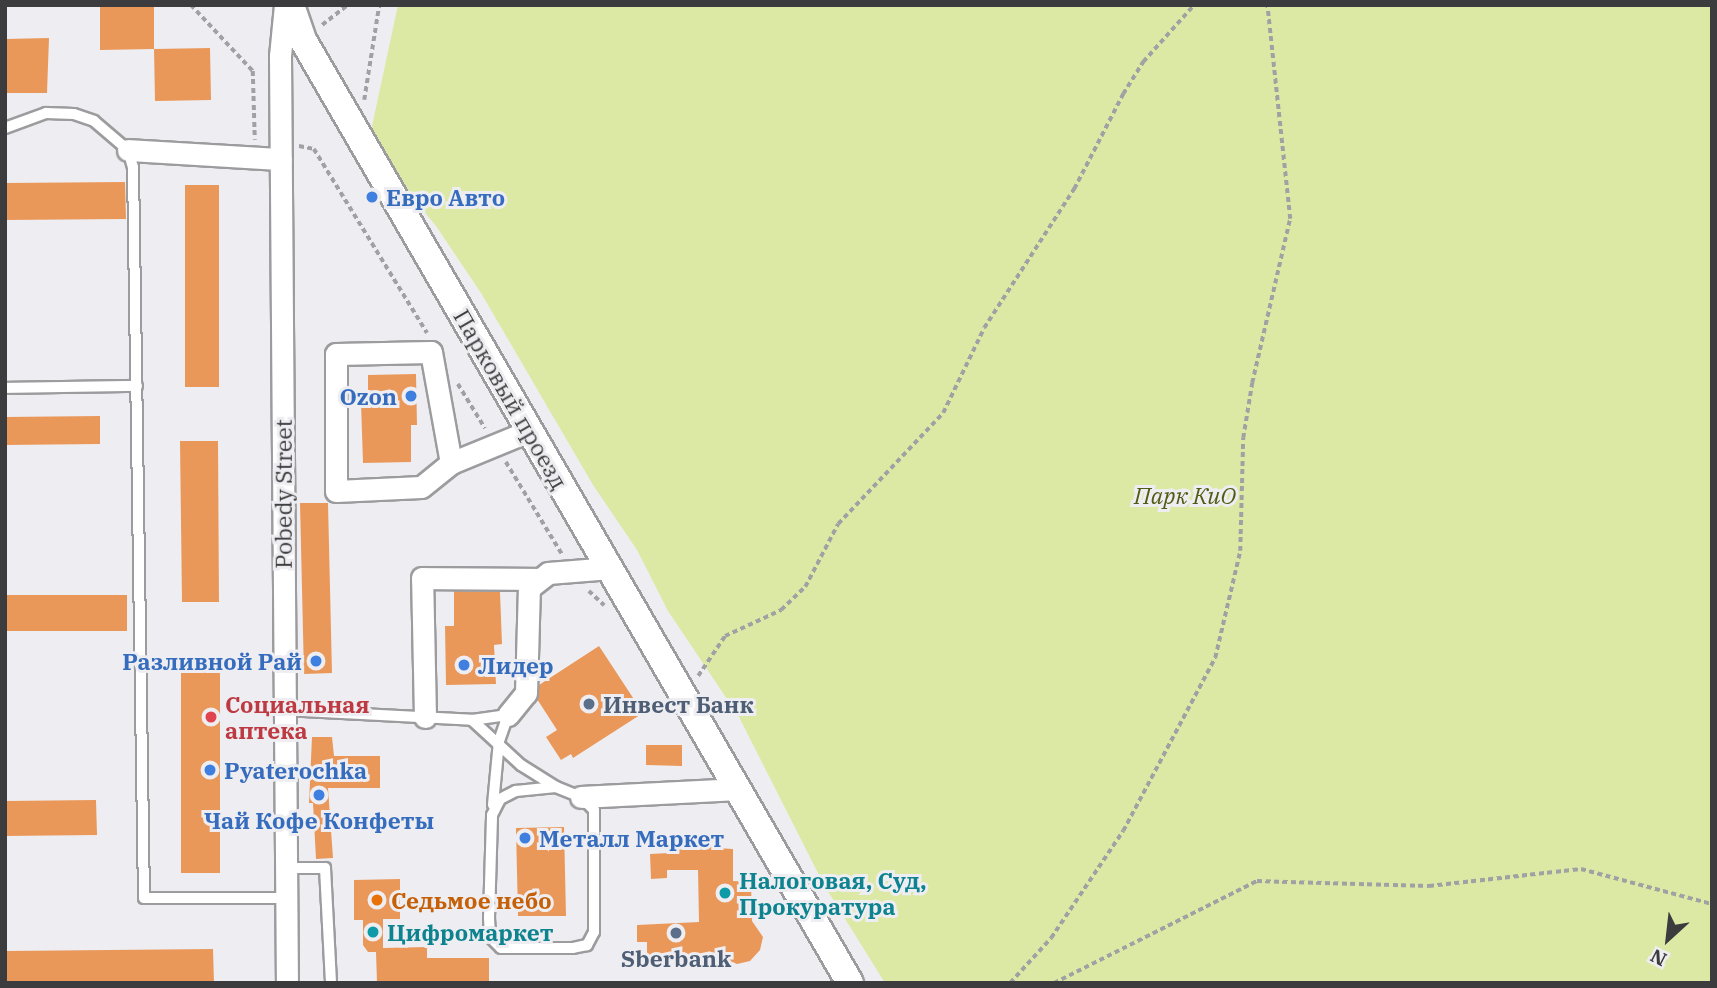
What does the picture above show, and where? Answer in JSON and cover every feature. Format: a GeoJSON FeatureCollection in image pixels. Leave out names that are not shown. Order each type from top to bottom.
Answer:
{"type":"FeatureCollection","features":[{"type":"Feature","properties":{"kind":"street","name":"Pobedy Street"},"geometry":{"type":"LineString","coordinates":[[285,5],[281,159],[287,983]]}},
{"type":"Feature","properties":{"kind":"street","name":"Парковый проезд"},"geometry":{"type":"LineString","coordinates":[[290,5],[303,40],[850,983]]}},
{"type":"Feature","properties":{"kind":"street"},"geometry":{"type":"LineString","coordinates":[[128,150],[281,159]]}},
{"type":"Feature","properties":{"kind":"street"},"geometry":{"type":"LineString","coordinates":[[451,463],[431,352],[336,354],[335,491],[421,487],[451,463],[529,431]]}},
{"type":"Feature","properties":{"kind":"street"},"geometry":{"type":"LineString","coordinates":[[425,717],[422,578],[536,579],[548,573],[611,569]]}},
{"type":"Feature","properties":{"kind":"street"},"geometry":{"type":"LineString","coordinates":[[508,715],[526,693],[529,589],[536,579]]}},
{"type":"Feature","properties":{"kind":"street"},"geometry":{"type":"LineString","coordinates":[[581,797],[738,789]]}},
{"type":"Feature","properties":{"kind":"lane"},"geometry":{"type":"LineString","coordinates":[[5,128],[46,113],[74,114],[94,121],[128,150],[136,201],[144,898],[286,898]]}},
{"type":"Feature","properties":{"kind":"lane"},"geometry":{"type":"LineString","coordinates":[[5,388],[138,386]]}},
{"type":"Feature","properties":{"kind":"lane"},"geometry":{"type":"LineString","coordinates":[[284,710],[472,720],[508,715],[499,741],[492,815],[490,937],[502,948],[573,948],[587,945],[594,932],[594,810],[581,797],[556,787],[521,765],[499,741],[472,720]]}},
{"type":"Feature","properties":{"kind":"lane"},"geometry":{"type":"LineString","coordinates":[[492,815],[500,799],[516,791],[556,787]]}},
{"type":"Feature","properties":{"kind":"lane"},"geometry":{"type":"LineString","coordinates":[[286,869],[325,868],[331,983]]}},
{"type":"Feature","properties":{"kind":"path"},"geometry":{"type":"LineString","coordinates":[[191,5],[253,71],[256,156]]}},
{"type":"Feature","properties":{"kind":"path"},"geometry":{"type":"LineString","coordinates":[[358,136],[379,5]]}},
{"type":"Feature","properties":{"kind":"path"},"geometry":{"type":"LineString","coordinates":[[706,660],[725,636],[781,610],[805,587],[838,524],[943,413],[984,328],[1074,189],[1123,94],[1143,62],[1194,5]]}},
{"type":"Feature","properties":{"kind":"path"},"geometry":{"type":"LineString","coordinates":[[1010,983],[1051,938],[1123,831],[1215,658],[1240,551],[1243,438],[1252,383],[1290,219],[1267,5]]}},
{"type":"Feature","properties":{"kind":"path"},"geometry":{"type":"LineString","coordinates":[[301,146],[314,149],[430,339]]}},
{"type":"Feature","properties":{"kind":"path"},"geometry":{"type":"LineString","coordinates":[[452,374],[572,571],[605,606]]}},
{"type":"Feature","properties":{"kind":"path"},"geometry":{"type":"LineString","coordinates":[[1054,983],[1257,881],[1429,886],[1581,869],[1712,904]]}},
{"type":"Feature","properties":{"kind":"green space","name":"Парк КиО"},"geometry":{"type":"Polygon","coordinates":[[[398,5],[1712,5],[1712,983],[885,983],[824,885],[739,717],[668,611],[637,550],[593,485],[481,293],[436,226],[377,155],[372,126],[398,5]]]}},
{"type":"Feature","properties":{"kind":"building"},"geometry":{"type":"Polygon","coordinates":[[[100,5],[154,5],[154,49],[100,50],[100,5]]]}},
{"type":"Feature","properties":{"kind":"building"},"geometry":{"type":"Polygon","coordinates":[[[49,38],[47,93],[5,93],[5,39],[49,38]]]}},
{"type":"Feature","properties":{"kind":"building"},"geometry":{"type":"Polygon","coordinates":[[[210,48],[211,100],[155,101],[154,49],[210,48]]]}},
{"type":"Feature","properties":{"kind":"building"},"geometry":{"type":"Polygon","coordinates":[[[125,182],[126,219],[5,220],[5,183],[125,182]]]}},
{"type":"Feature","properties":{"kind":"building"},"geometry":{"type":"Polygon","coordinates":[[[185,185],[219,185],[219,387],[185,387],[185,185]]]}},
{"type":"Feature","properties":{"kind":"building"},"geometry":{"type":"Polygon","coordinates":[[[416,374],[417,425],[411,425],[411,462],[363,463],[361,404],[368,403],[368,375],[416,374]]]}},
{"type":"Feature","properties":{"kind":"building"},"geometry":{"type":"Polygon","coordinates":[[[100,416],[100,444],[5,445],[5,417],[100,416]]]}},
{"type":"Feature","properties":{"kind":"building"},"geometry":{"type":"Polygon","coordinates":[[[180,441],[218,441],[219,602],[182,602],[180,441]]]}},
{"type":"Feature","properties":{"kind":"building"},"geometry":{"type":"Polygon","coordinates":[[[300,503],[328,503],[332,673],[304,674],[300,503]]]}},
{"type":"Feature","properties":{"kind":"building"},"geometry":{"type":"Polygon","coordinates":[[[454,591],[500,592],[502,644],[494,645],[496,684],[446,685],[445,626],[454,626],[454,591]]]}},
{"type":"Feature","properties":{"kind":"building"},"geometry":{"type":"Polygon","coordinates":[[[5,595],[127,595],[127,631],[5,631],[5,595]]]}},
{"type":"Feature","properties":{"kind":"building","name":"Инвест Банк"},"geometry":{"type":"Polygon","coordinates":[[[599,646],[643,713],[573,758],[571,754],[561,760],[546,737],[557,730],[537,699],[539,685],[599,646]]]}},
{"type":"Feature","properties":{"kind":"building"},"geometry":{"type":"Polygon","coordinates":[[[181,670],[220,670],[220,873],[181,873],[181,670]]]}},
{"type":"Feature","properties":{"kind":"building"},"geometry":{"type":"Polygon","coordinates":[[[312,737],[332,737],[334,756],[380,756],[380,788],[328,788],[333,858],[316,859],[313,803],[309,803],[312,737]]]}},
{"type":"Feature","properties":{"kind":"building"},"geometry":{"type":"Polygon","coordinates":[[[646,745],[682,745],[682,766],[646,765],[646,745]]]}},
{"type":"Feature","properties":{"kind":"building"},"geometry":{"type":"Polygon","coordinates":[[[96,800],[97,835],[5,836],[5,801],[96,800]]]}},
{"type":"Feature","properties":{"kind":"building"},"geometry":{"type":"Polygon","coordinates":[[[564,827],[566,916],[518,916],[516,828],[564,827]]]}},
{"type":"Feature","properties":{"kind":"building","name":"Налоговая, Суд, Прокуратура"},"geometry":{"type":"Polygon","coordinates":[[[715,835],[716,848],[733,849],[733,881],[751,882],[752,921],[763,937],[760,950],[750,961],[737,964],[717,956],[692,963],[692,956],[647,957],[647,942],[637,942],[637,925],[699,922],[698,870],[667,870],[667,878],[651,879],[650,854],[669,853],[668,836],[715,835]]]}},
{"type":"Feature","properties":{"kind":"building"},"geometry":{"type":"Polygon","coordinates":[[[400,879],[400,919],[383,919],[383,948],[427,947],[427,958],[489,958],[489,983],[377,983],[376,952],[368,952],[363,945],[363,920],[354,920],[354,880],[400,879]]]}},
{"type":"Feature","properties":{"kind":"building"},"geometry":{"type":"Polygon","coordinates":[[[213,949],[214,983],[5,983],[5,951],[213,949]]]}},
{"type":"Feature","properties":{"kind":"place","name":"Евро Авто"},"geometry":{"type":"Point","coordinates":[372,197]}},
{"type":"Feature","properties":{"kind":"place","name":"Ozon"},"geometry":{"type":"Point","coordinates":[411,396]}},
{"type":"Feature","properties":{"kind":"place","name":"Разливной Рай"},"geometry":{"type":"Point","coordinates":[316,661]}},
{"type":"Feature","properties":{"kind":"place","name":"Лидер"},"geometry":{"type":"Point","coordinates":[464,665]}},
{"type":"Feature","properties":{"kind":"place","name":"Инвест Банк"},"geometry":{"type":"Point","coordinates":[589,704]}},
{"type":"Feature","properties":{"kind":"place","name":"Социальная аптека"},"geometry":{"type":"Point","coordinates":[211,717]}},
{"type":"Feature","properties":{"kind":"place","name":"Pyaterochka"},"geometry":{"type":"Point","coordinates":[210,770]}},
{"type":"Feature","properties":{"kind":"place","name":"Чай Кофе Конфеты"},"geometry":{"type":"Point","coordinates":[319,795]}},
{"type":"Feature","properties":{"kind":"place","name":"Металл Маркет"},"geometry":{"type":"Point","coordinates":[525,838]}},
{"type":"Feature","properties":{"kind":"place","name":"Налоговая, Суд, Прокуратура"},"geometry":{"type":"Point","coordinates":[725,893]}},
{"type":"Feature","properties":{"kind":"place","name":"Седьмое небо"},"geometry":{"type":"Point","coordinates":[377,900]}},
{"type":"Feature","properties":{"kind":"place","name":"Цифромаркет"},"geometry":{"type":"Point","coordinates":[373,932]}},
{"type":"Feature","properties":{"kind":"place","name":"Sberbank"},"geometry":{"type":"Point","coordinates":[676,933]}}]}
